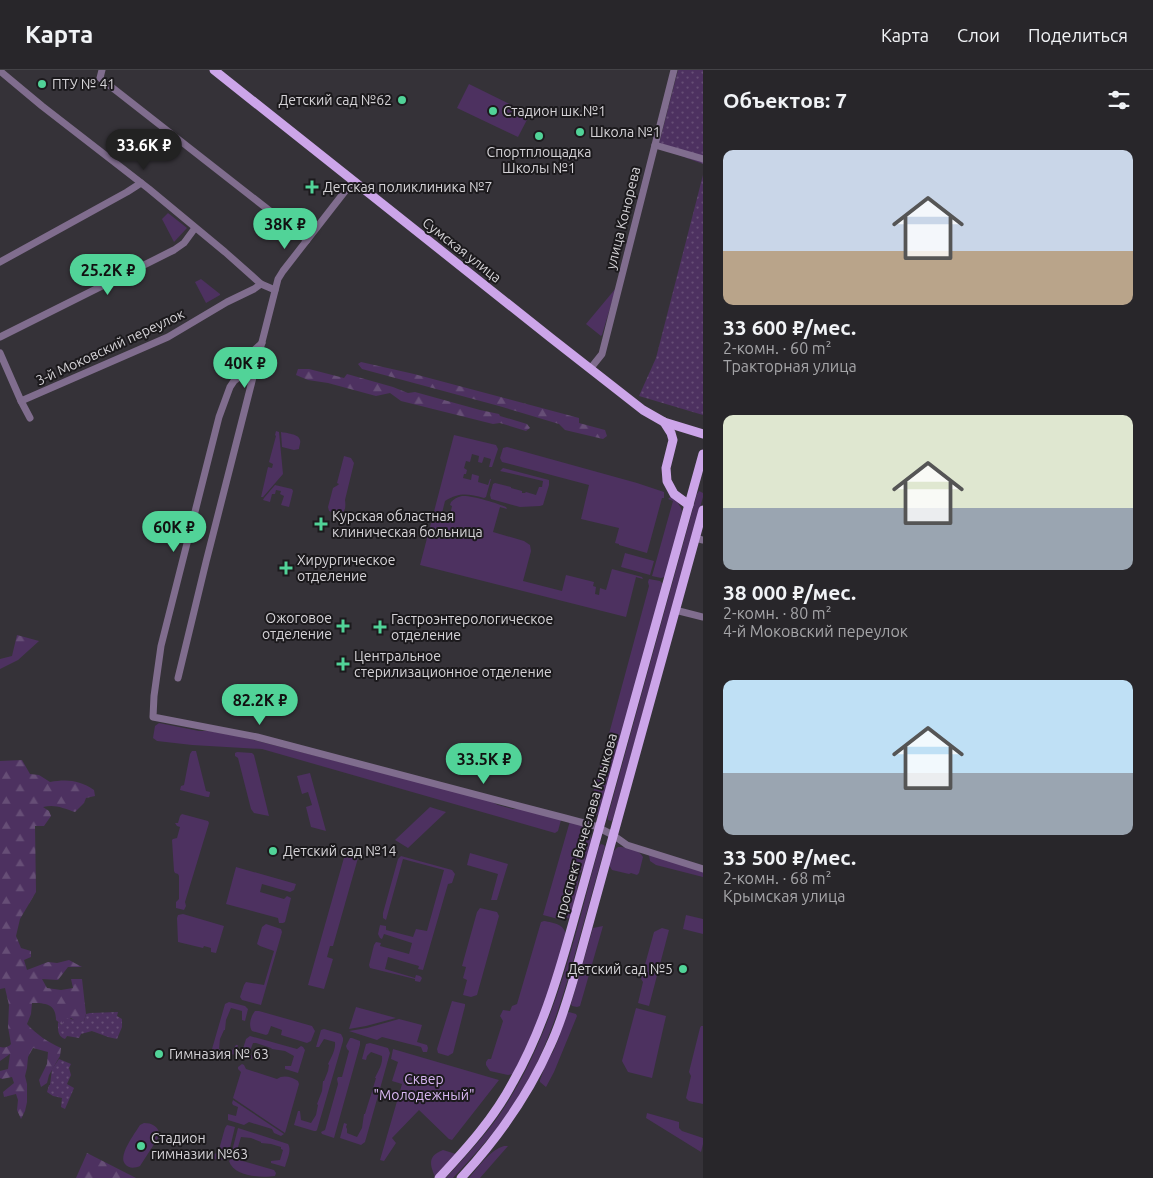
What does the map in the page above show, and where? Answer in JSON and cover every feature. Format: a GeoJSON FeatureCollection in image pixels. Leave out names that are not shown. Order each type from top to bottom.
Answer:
{"type":"FeatureCollection","features":[{"type":"Feature","properties":{"kind":"main road","name":"Сумская улица"},"geometry":{"type":"LineString","coordinates":[[214,70],[643,410],[664,422],[703,434]]}},
{"type":"Feature","properties":{"kind":"main road"},"geometry":{"type":"LineString","coordinates":[[664,422],[673,440],[666,468],[667,481],[674,494],[689,505]]}},
{"type":"Feature","properties":{"kind":"main road","name":"проспект Вячеслава Клыкова"},"geometry":{"type":"LineString","coordinates":[[439,1178],[463,1152],[494,1112],[513,1082],[543,1019],[560,970],[703,454]]}},
{"type":"Feature","properties":{"kind":"main road"},"geometry":{"type":"LineString","coordinates":[[692,494],[697,488],[703,489]]}},
{"type":"Feature","properties":{"kind":"main road","name":"проспект Вячеслава Клыкова"},"geometry":{"type":"LineString","coordinates":[[461,1178],[485,1152],[519,1106],[534,1080],[561,1018],[575,974],[675,610],[699,539],[703,510]]}},
{"type":"Feature","properties":{"kind":"main road"},"geometry":{"type":"LineString","coordinates":[[603,816],[604,822],[608,825],[613,824],[617,819]]}},
{"type":"Feature","properties":{"kind":"main road"},"geometry":{"type":"LineString","coordinates":[[596,842],[603,837],[609,840],[610,846]]}},
{"type":"Feature","properties":{"kind":"street"},"geometry":{"type":"LineString","coordinates":[[102,70],[100,78],[104,82],[306,240]]}},
{"type":"Feature","properties":{"kind":"street","name":"улица Конорева"},"geometry":{"type":"LineString","coordinates":[[590,369],[602,354],[674,70]]}},
{"type":"Feature","properties":{"kind":"street"},"geometry":{"type":"LineString","coordinates":[[0,71],[141,183],[261,284],[275,290]]}},
{"type":"Feature","properties":{"kind":"street"},"geometry":{"type":"LineString","coordinates":[[655,145],[703,159]]}},
{"type":"Feature","properties":{"kind":"street"},"geometry":{"type":"LineString","coordinates":[[178,678],[278,279],[353,180]]}},
{"type":"Feature","properties":{"kind":"street"},"geometry":{"type":"LineString","coordinates":[[0,262],[141,183]]}},
{"type":"Feature","properties":{"kind":"street"},"geometry":{"type":"LineString","coordinates":[[0,337],[174,250],[184,243],[195,228]]}},
{"type":"Feature","properties":{"kind":"street","name":"3-й Моковский переулок"},"geometry":{"type":"LineString","coordinates":[[21,401],[168,337],[261,284]]}},
{"type":"Feature","properties":{"kind":"street"},"geometry":{"type":"LineString","coordinates":[[241,376],[241,369],[253,351],[262,343]]}},
{"type":"Feature","properties":{"kind":"street"},"geometry":{"type":"LineString","coordinates":[[0,353],[30,418]]}},
{"type":"Feature","properties":{"kind":"street"},"geometry":{"type":"LineString","coordinates":[[241,376],[246,378],[254,375]]}},
{"type":"Feature","properties":{"kind":"street"},"geometry":{"type":"LineString","coordinates":[[241,376],[230,386],[220,417],[161,646],[153,717],[287,744],[360,765],[565,818],[600,828],[627,845],[703,868]]}},
{"type":"Feature","properties":{"kind":"street"},"geometry":{"type":"LineString","coordinates":[[675,610],[703,618]]}},
{"type":"Feature","properties":{"kind":"green space"},"geometry":{"type":"Polygon","coordinates":[[[678,70],[703,70],[703,164],[657,147],[678,70]]]}},
{"type":"Feature","properties":{"kind":"green space","name":"Стадион шк.№1"},"geometry":{"type":"Polygon","coordinates":[[[469,84],[530,114],[518,137],[457,108],[469,84]]]}},
{"type":"Feature","properties":{"kind":"green space"},"geometry":{"type":"Polygon","coordinates":[[[703,175],[703,415],[639,396],[656,358],[703,175]]]}},
{"type":"Feature","properties":{"kind":"green space"},"geometry":{"type":"Polygon","coordinates":[[[168,213],[187,228],[174,242],[162,219],[168,213]]]}},
{"type":"Feature","properties":{"kind":"green space"},"geometry":{"type":"Polygon","coordinates":[[[201,279],[220,295],[206,303],[195,282],[201,279]]]}},
{"type":"Feature","properties":{"kind":"green space"},"geometry":{"type":"Polygon","coordinates":[[[616,288],[602,335],[601,336],[586,324],[616,288]]]}},
{"type":"Feature","properties":{"kind":"green space"},"geometry":{"type":"Polygon","coordinates":[[[361,362],[414,374],[579,418],[579,423],[605,430],[607,436],[603,439],[565,430],[559,424],[362,369],[358,364],[361,362]]]}},
{"type":"Feature","properties":{"kind":"green space"},"geometry":{"type":"Polygon","coordinates":[[[298,369],[309,369],[344,378],[347,374],[408,393],[415,392],[499,414],[500,416],[527,424],[530,428],[526,431],[500,423],[493,424],[401,401],[390,393],[376,396],[328,383],[308,380],[296,375],[298,369]]]}},
{"type":"Feature","properties":{"kind":"green space"},"geometry":{"type":"Polygon","coordinates":[[[276,431],[279,432],[283,474],[261,497],[268,467],[272,468],[273,464],[269,462],[276,431]]]}},
{"type":"Feature","properties":{"kind":"green space"},"geometry":{"type":"Polygon","coordinates":[[[281,432],[297,436],[300,442],[299,449],[294,450],[282,447],[281,432]]]}},
{"type":"Feature","properties":{"kind":"green space"},"geometry":{"type":"Polygon","coordinates":[[[454,435],[496,445],[498,449],[492,467],[489,467],[491,459],[484,457],[482,463],[478,462],[479,456],[472,454],[470,462],[466,461],[464,468],[467,470],[463,478],[471,480],[472,474],[479,476],[478,482],[488,485],[491,479],[486,497],[464,495],[455,496],[445,501],[442,513],[450,515],[451,502],[462,496],[490,501],[506,507],[507,509],[500,507],[493,532],[524,541],[530,545],[531,551],[523,581],[562,591],[566,575],[594,582],[593,586],[596,587],[595,594],[599,595],[600,588],[606,590],[612,569],[642,577],[643,579],[636,577],[626,617],[420,565],[454,435]]]}},
{"type":"Feature","properties":{"kind":"green space"},"geometry":{"type":"Polygon","coordinates":[[[507,447],[664,492],[664,498],[662,498],[647,553],[615,543],[619,528],[581,519],[589,485],[502,462],[500,458],[503,448],[507,447]]]}},
{"type":"Feature","properties":{"kind":"green space"},"geometry":{"type":"Polygon","coordinates":[[[344,456],[351,458],[354,463],[344,511],[337,513],[329,511],[328,507],[333,488],[339,484],[337,483],[344,456]]]}},
{"type":"Feature","properties":{"kind":"green space"},"geometry":{"type":"Polygon","coordinates":[[[503,468],[549,480],[543,505],[520,507],[491,499],[490,495],[495,483],[522,491],[522,493],[526,492],[536,495],[539,487],[542,487],[543,481],[500,471],[503,468]]]}},
{"type":"Feature","properties":{"kind":"green space"},"geometry":{"type":"Polygon","coordinates":[[[275,485],[292,489],[289,507],[281,505],[284,496],[280,494],[281,491],[276,490],[275,494],[272,494],[270,502],[263,500],[275,485]]]}},
{"type":"Feature","properties":{"kind":"green space"},"geometry":{"type":"Polygon","coordinates":[[[699,491],[703,493],[703,497],[611,821],[608,820],[608,816],[699,491]]]}},
{"type":"Feature","properties":{"kind":"green space"},"geometry":{"type":"Polygon","coordinates":[[[673,495],[682,511],[665,577],[661,578],[652,576],[673,501],[668,499],[673,495]]]}},
{"type":"Feature","properties":{"kind":"green space"},"geometry":{"type":"Polygon","coordinates":[[[625,553],[654,561],[650,575],[621,567],[625,553]]]}},
{"type":"Feature","properties":{"kind":"green space"},"geometry":{"type":"Polygon","coordinates":[[[649,579],[660,581],[663,584],[600,812],[594,818],[586,819],[649,586],[649,579]]]}},
{"type":"Feature","properties":{"kind":"green space"},"geometry":{"type":"Polygon","coordinates":[[[17,635],[39,641],[18,660],[0,669],[0,659],[12,656],[17,635]]]}},
{"type":"Feature","properties":{"kind":"green space"},"geometry":{"type":"Polygon","coordinates":[[[159,723],[238,736],[561,820],[558,831],[555,833],[262,749],[157,741],[153,738],[155,726],[159,723]]]}},
{"type":"Feature","properties":{"kind":"green space"},"geometry":{"type":"Polygon","coordinates":[[[192,751],[196,751],[206,791],[210,792],[209,797],[180,790],[181,786],[184,785],[192,751]]]}},
{"type":"Feature","properties":{"kind":"green space"},"geometry":{"type":"Polygon","coordinates":[[[237,752],[252,753],[254,755],[269,816],[254,813],[251,809],[238,758],[235,756],[237,752]]]}},
{"type":"Feature","properties":{"kind":"green space"},"geometry":{"type":"Polygon","coordinates":[[[22,760],[30,774],[39,775],[50,782],[78,782],[94,790],[95,796],[86,798],[84,803],[75,812],[55,806],[43,807],[49,811],[51,816],[44,826],[35,826],[36,892],[20,919],[16,936],[21,948],[31,951],[31,957],[24,960],[27,970],[48,962],[57,963],[69,960],[82,967],[68,967],[58,980],[42,979],[47,988],[61,990],[73,988],[71,979],[82,979],[86,1014],[84,1021],[77,1022],[71,1018],[62,1025],[56,1020],[56,1015],[52,1008],[42,1003],[32,1003],[31,1014],[27,1024],[43,1038],[61,1048],[60,1056],[49,1075],[47,1083],[41,1087],[39,1080],[47,1064],[48,1052],[33,1048],[28,1057],[25,1076],[27,1102],[21,1119],[17,1110],[18,1100],[16,1094],[4,1097],[3,1092],[14,1083],[12,1077],[0,1078],[0,1071],[8,1069],[10,1054],[0,1061],[0,1047],[6,1047],[11,1044],[8,1027],[9,1005],[5,988],[0,989],[0,761],[22,760]]]}},
{"type":"Feature","properties":{"kind":"green space"},"geometry":{"type":"Polygon","coordinates":[[[310,773],[326,831],[311,827],[306,807],[312,805],[308,792],[302,794],[297,776],[310,773]]]}},
{"type":"Feature","properties":{"kind":"green space"},"geometry":{"type":"Polygon","coordinates":[[[430,807],[446,812],[408,848],[395,840],[430,807]]]}},
{"type":"Feature","properties":{"kind":"green space"},"geometry":{"type":"Polygon","coordinates":[[[182,814],[208,821],[209,823],[184,910],[176,908],[176,902],[179,899],[179,876],[174,871],[172,840],[177,838],[180,827],[175,823],[178,823],[182,814]]]}},
{"type":"Feature","properties":{"kind":"green space"},"geometry":{"type":"Polygon","coordinates":[[[570,821],[591,828],[585,828],[583,833],[592,839],[586,864],[580,874],[577,899],[571,917],[553,918],[543,915],[570,821]]]}},
{"type":"Feature","properties":{"kind":"green space"},"geometry":{"type":"Polygon","coordinates":[[[601,844],[605,847],[573,963],[561,1002],[539,1059],[520,1095],[497,1128],[453,1178],[446,1178],[481,1139],[500,1114],[519,1083],[535,1051],[571,951],[601,844]]]}},
{"type":"Feature","properties":{"kind":"green space"},"geometry":{"type":"Polygon","coordinates":[[[347,847],[360,851],[333,946],[330,946],[327,957],[333,959],[324,989],[308,985],[347,847]]]}},
{"type":"Feature","properties":{"kind":"green space"},"geometry":{"type":"Polygon","coordinates":[[[618,847],[635,850],[641,854],[643,857],[637,875],[612,870],[609,865],[613,853],[618,847]]]}},
{"type":"Feature","properties":{"kind":"green space"},"geometry":{"type":"Polygon","coordinates":[[[470,853],[508,864],[497,900],[491,900],[498,874],[467,865],[470,853]]]}},
{"type":"Feature","properties":{"kind":"green space"},"geometry":{"type":"Polygon","coordinates":[[[649,855],[703,869],[703,877],[656,865],[650,861],[649,855]]]}},
{"type":"Feature","properties":{"kind":"green space"},"geometry":{"type":"Polygon","coordinates":[[[401,856],[452,870],[455,874],[452,883],[448,884],[423,970],[418,969],[419,966],[388,957],[385,969],[415,978],[416,975],[420,976],[422,978],[420,982],[415,981],[415,979],[370,968],[369,965],[376,942],[381,943],[380,946],[409,954],[412,943],[384,934],[382,939],[380,938],[378,934],[380,925],[386,926],[386,930],[413,937],[416,929],[427,931],[444,870],[403,859],[386,920],[383,918],[398,859],[401,856]]]}},
{"type":"Feature","properties":{"kind":"green space"},"geometry":{"type":"Polygon","coordinates":[[[236,867],[296,884],[294,890],[290,892],[262,884],[260,892],[284,899],[287,896],[291,898],[285,922],[279,923],[278,918],[226,904],[236,867]]]}},
{"type":"Feature","properties":{"kind":"green space"},"geometry":{"type":"Polygon","coordinates":[[[480,908],[497,912],[499,916],[477,995],[471,997],[463,995],[467,980],[463,978],[466,967],[462,966],[477,912],[480,908]]]}},
{"type":"Feature","properties":{"kind":"green space"},"geometry":{"type":"Polygon","coordinates":[[[183,914],[224,926],[216,953],[211,952],[211,948],[178,942],[177,918],[178,915],[183,914]]]}},
{"type":"Feature","properties":{"kind":"green space"},"geometry":{"type":"Polygon","coordinates":[[[686,915],[703,919],[703,934],[683,929],[686,915]]]}},
{"type":"Feature","properties":{"kind":"green space"},"geometry":{"type":"Polygon","coordinates":[[[541,922],[552,922],[564,929],[566,936],[555,973],[531,1039],[513,1074],[508,1075],[490,1071],[486,1062],[488,1059],[491,1059],[503,1021],[500,1016],[503,1010],[510,1011],[512,1006],[517,1004],[541,922]]]}},
{"type":"Feature","properties":{"kind":"green space"},"geometry":{"type":"Polygon","coordinates":[[[266,924],[281,929],[282,932],[261,1005],[242,1000],[240,997],[246,982],[264,985],[274,951],[257,944],[262,927],[266,924]]]}},
{"type":"Feature","properties":{"kind":"green space"},"geometry":{"type":"Polygon","coordinates":[[[603,926],[580,1006],[572,1006],[593,928],[603,926]]]}},
{"type":"Feature","properties":{"kind":"green space"},"geometry":{"type":"Polygon","coordinates":[[[662,928],[669,930],[649,1006],[638,1003],[643,982],[641,979],[654,932],[662,928]]]}},
{"type":"Feature","properties":{"kind":"green space"},"geometry":{"type":"Polygon","coordinates":[[[452,1001],[465,1004],[465,1006],[453,1053],[448,1056],[438,1053],[437,1049],[452,1001]]]}},
{"type":"Feature","properties":{"kind":"green space"},"geometry":{"type":"Polygon","coordinates":[[[229,1002],[245,1006],[248,1009],[245,1021],[242,1020],[242,1011],[231,1008],[226,1020],[225,1030],[220,1039],[219,1049],[231,1052],[238,1045],[235,1055],[212,1049],[225,1004],[229,1002]]]}},
{"type":"Feature","properties":{"kind":"green space"},"geometry":{"type":"Polygon","coordinates":[[[356,1007],[396,1018],[349,1029],[356,1007]]]}},
{"type":"Feature","properties":{"kind":"green space"},"geometry":{"type":"Polygon","coordinates":[[[636,1008],[666,1016],[652,1078],[628,1072],[622,1061],[636,1008]]]}},
{"type":"Feature","properties":{"kind":"green space"},"geometry":{"type":"Polygon","coordinates":[[[255,1011],[312,1026],[315,1031],[311,1041],[307,1043],[281,1035],[282,1030],[271,1026],[266,1035],[252,1031],[250,1026],[252,1015],[255,1011]]]}},
{"type":"Feature","properties":{"kind":"green space"},"geometry":{"type":"Polygon","coordinates":[[[118,1012],[117,1016],[122,1019],[122,1027],[117,1039],[92,1031],[81,1034],[79,1038],[67,1036],[65,1039],[58,1032],[58,1022],[62,1025],[64,1018],[84,1021],[86,1014],[118,1012]]]}},
{"type":"Feature","properties":{"kind":"green space"},"geometry":{"type":"Polygon","coordinates":[[[569,1012],[577,1016],[546,1087],[540,1080],[569,1012]]]}},
{"type":"Feature","properties":{"kind":"green space"},"geometry":{"type":"Polygon","coordinates":[[[399,1019],[422,1025],[417,1042],[427,1045],[427,1052],[423,1052],[421,1047],[382,1037],[377,1040],[349,1031],[367,1028],[399,1019]]]}},
{"type":"Feature","properties":{"kind":"green space"},"geometry":{"type":"Polygon","coordinates":[[[701,1026],[703,1026],[703,1104],[689,1101],[686,1098],[691,1076],[689,1072],[701,1026]]]}},
{"type":"Feature","properties":{"kind":"green space"},"geometry":{"type":"Polygon","coordinates":[[[324,1029],[341,1034],[343,1041],[317,1130],[314,1131],[294,1125],[298,1111],[300,1111],[301,1120],[311,1123],[316,1115],[323,1081],[328,1071],[328,1064],[335,1045],[335,1042],[324,1039],[319,1047],[316,1047],[321,1030],[324,1029]]]}},
{"type":"Feature","properties":{"kind":"green space"},"geometry":{"type":"Polygon","coordinates":[[[250,1036],[297,1049],[301,1046],[303,1047],[305,1050],[298,1073],[285,1069],[285,1066],[291,1066],[294,1056],[285,1051],[253,1043],[249,1054],[253,1056],[252,1059],[241,1055],[246,1039],[250,1036]]]}},
{"type":"Feature","properties":{"kind":"green space"},"geometry":{"type":"Polygon","coordinates":[[[350,1038],[360,1041],[360,1045],[334,1138],[321,1132],[325,1130],[338,1084],[337,1079],[342,1077],[349,1051],[346,1046],[350,1038]]]}},
{"type":"Feature","properties":{"kind":"green space"},"geometry":{"type":"Polygon","coordinates":[[[370,1043],[388,1048],[390,1053],[365,1142],[361,1145],[340,1138],[344,1123],[347,1124],[347,1133],[357,1137],[362,1128],[364,1114],[382,1059],[382,1056],[371,1052],[366,1060],[362,1059],[366,1044],[370,1043]]]}},
{"type":"Feature","properties":{"kind":"green space","name":"Сквер \"Молодежный\""},"geometry":{"type":"Polygon","coordinates":[[[393,1049],[499,1080],[452,1140],[419,1110],[392,1138],[396,1143],[384,1161],[380,1160],[402,1084],[392,1081],[398,1062],[391,1059],[393,1049]]]}},
{"type":"Feature","properties":{"kind":"green space"},"geometry":{"type":"Polygon","coordinates":[[[59,1059],[71,1064],[69,1068],[71,1075],[67,1084],[74,1088],[65,1109],[61,1107],[62,1098],[47,1092],[52,1069],[59,1059]]]}},
{"type":"Feature","properties":{"kind":"green space"},"geometry":{"type":"Polygon","coordinates":[[[242,1064],[246,1069],[277,1079],[288,1077],[298,1081],[299,1084],[285,1133],[233,1098],[241,1072],[238,1067],[242,1064]]]}},
{"type":"Feature","properties":{"kind":"green space"},"geometry":{"type":"Polygon","coordinates":[[[233,1100],[284,1134],[281,1136],[274,1133],[272,1129],[249,1122],[244,1125],[228,1120],[228,1114],[236,1116],[238,1107],[233,1105],[233,1100]]]}},
{"type":"Feature","properties":{"kind":"green space"},"geometry":{"type":"Polygon","coordinates":[[[647,1113],[679,1122],[679,1128],[682,1131],[703,1138],[701,1152],[646,1118],[647,1113]]]}},
{"type":"Feature","properties":{"kind":"green space","name":"Стадион гимназии №63"},"geometry":{"type":"Polygon","coordinates":[[[144,1123],[158,1129],[160,1135],[140,1166],[134,1168],[127,1166],[123,1156],[140,1125],[144,1123]]]}},
{"type":"Feature","properties":{"kind":"green space"},"geometry":{"type":"Polygon","coordinates":[[[227,1125],[235,1127],[229,1152],[223,1160],[214,1159],[212,1157],[213,1154],[218,1153],[227,1125]]]}},
{"type":"Feature","properties":{"kind":"green space"},"geometry":{"type":"Polygon","coordinates":[[[238,1128],[288,1144],[289,1152],[285,1167],[271,1163],[271,1161],[280,1160],[283,1150],[281,1147],[241,1137],[238,1147],[245,1152],[245,1155],[232,1151],[238,1128]]]}},
{"type":"Feature","properties":{"kind":"green space"},"geometry":{"type":"Polygon","coordinates":[[[504,1146],[508,1146],[480,1178],[469,1178],[489,1155],[504,1146]]]}},
{"type":"Feature","properties":{"kind":"green space"},"geometry":{"type":"Polygon","coordinates":[[[443,1150],[456,1154],[435,1177],[431,1161],[434,1155],[443,1150]]]}},
{"type":"Feature","properties":{"kind":"green space"},"geometry":{"type":"Polygon","coordinates":[[[87,1153],[136,1178],[76,1178],[87,1153]]]}},
{"type":"Feature","properties":{"kind":"green space"},"geometry":{"type":"Polygon","coordinates":[[[232,1158],[274,1170],[275,1176],[263,1177],[242,1173],[232,1166],[229,1161],[232,1158]]]}},
{"type":"Feature","properties":{"kind":"place","name":"ПТУ № 41"},"geometry":{"type":"Point","coordinates":[42,84]}},
{"type":"Feature","properties":{"kind":"place","name":"Детский сад №62"},"geometry":{"type":"Point","coordinates":[402,100]}},
{"type":"Feature","properties":{"kind":"place","name":"Стадион шк.№1"},"geometry":{"type":"Point","coordinates":[493,111]}},
{"type":"Feature","properties":{"kind":"place","name":"Школа №1"},"geometry":{"type":"Point","coordinates":[580,132]}},
{"type":"Feature","properties":{"kind":"place","name":"Спортплощадка Школы №1"},"geometry":{"type":"Point","coordinates":[539,136]}},
{"type":"Feature","properties":{"kind":"place","name":"Детская поликлиника №7"},"geometry":{"type":"Point","coordinates":[312,187]}},
{"type":"Feature","properties":{"kind":"place","name":"Курская областная клиническая больница"},"geometry":{"type":"Point","coordinates":[321,524]}},
{"type":"Feature","properties":{"kind":"place","name":"Хирургическое отделение"},"geometry":{"type":"Point","coordinates":[286,568]}},
{"type":"Feature","properties":{"kind":"place","name":"Ожоговое отделение"},"geometry":{"type":"Point","coordinates":[343,626]}},
{"type":"Feature","properties":{"kind":"place","name":"Гастроэнтерологическое отделение"},"geometry":{"type":"Point","coordinates":[380,627]}},
{"type":"Feature","properties":{"kind":"place","name":"Центральное стерилизационное отделение"},"geometry":{"type":"Point","coordinates":[343,664]}},
{"type":"Feature","properties":{"kind":"place","name":"Детский сад №14"},"geometry":{"type":"Point","coordinates":[273,851]}},
{"type":"Feature","properties":{"kind":"place","name":"Детский сад №5"},"geometry":{"type":"Point","coordinates":[683,969]}},
{"type":"Feature","properties":{"kind":"place","name":"Гимназия № 63"},"geometry":{"type":"Point","coordinates":[159,1054]}},
{"type":"Feature","properties":{"kind":"place","name":"Стадион гимназии №63"},"geometry":{"type":"Point","coordinates":[141,1146]}}]}
